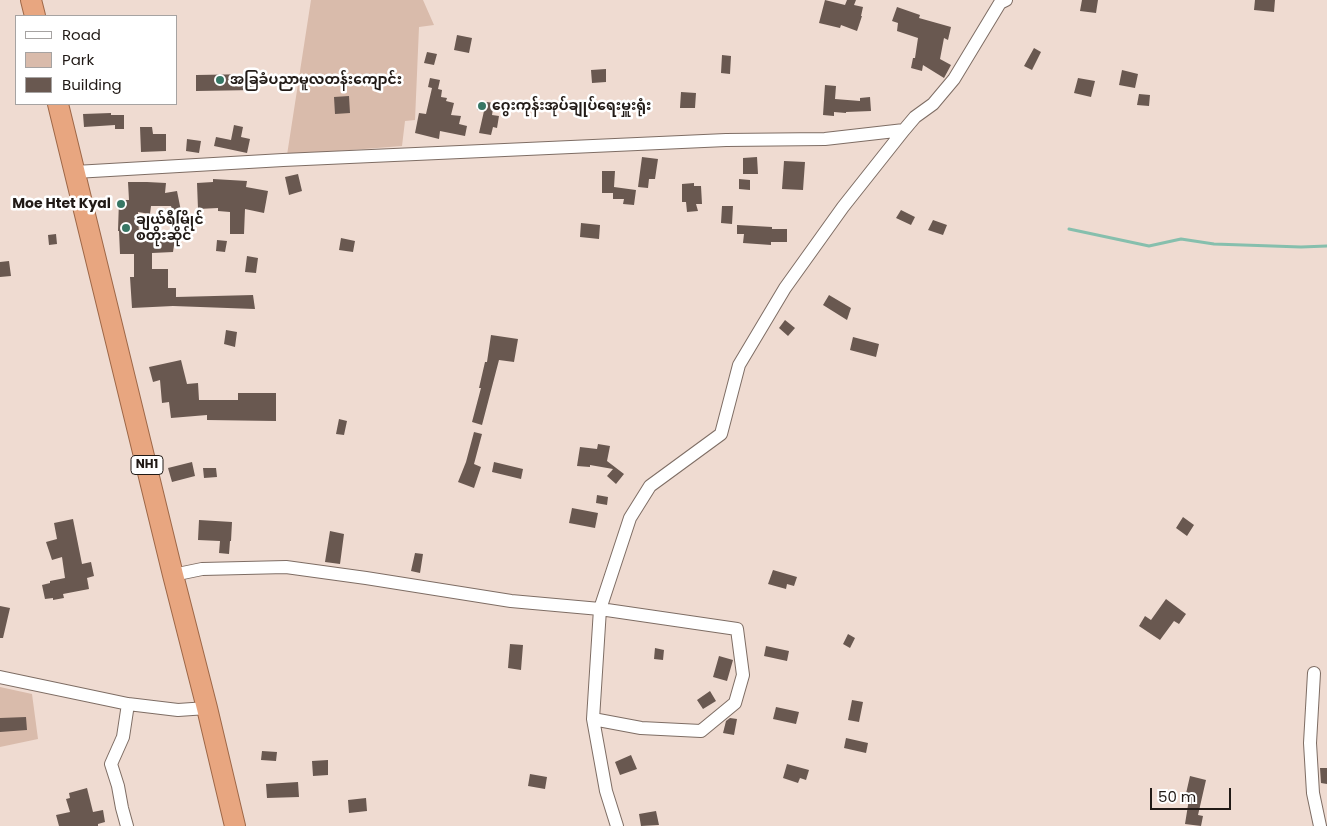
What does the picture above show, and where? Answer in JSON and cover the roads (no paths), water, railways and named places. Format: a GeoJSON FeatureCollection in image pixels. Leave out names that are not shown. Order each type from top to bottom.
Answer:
{"type":"FeatureCollection","features":[{"type":"Feature","properties":{"kind":"highway"},"geometry":{"type":"LineString","coordinates":[[31,0],[35,15]]}},
{"type":"Feature","properties":{"kind":"highway","name":"NH1"},"geometry":{"type":"LineString","coordinates":[[58,105],[235,826]]}},
{"type":"Feature","properties":{"kind":"street"},"geometry":{"type":"LineString","coordinates":[[617,826],[606,791],[593,719],[600,609],[630,518],[650,486],[721,434],[739,365],[785,288],[842,207],[904,130],[915,117],[933,104],[954,79],[1002,1]]}},
{"type":"Feature","properties":{"kind":"street"},"geometry":{"type":"LineString","coordinates":[[75,172],[283,160],[726,140],[825,139],[904,130]]}},
{"type":"Feature","properties":{"kind":"street"},"geometry":{"type":"LineString","coordinates":[[173,575],[202,570],[286,567],[511,601],[600,609],[737,629],[743,675],[735,703],[701,730],[641,728],[593,719]]}},
{"type":"Feature","properties":{"kind":"street"},"geometry":{"type":"LineString","coordinates":[[1314,673],[1310,743],[1314,793],[1320,826]]}},
{"type":"Feature","properties":{"kind":"street"},"geometry":{"type":"LineString","coordinates":[[0,677],[128,704],[178,710],[207,708]]}},
{"type":"Feature","properties":{"kind":"street"},"geometry":{"type":"LineString","coordinates":[[127,826],[111,764],[123,736],[128,704]]}},
{"type":"Feature","properties":{"kind":"waterway"},"geometry":{"type":"LineString","coordinates":[[1069,229],[1149,246],[1181,239],[1214,244],[1327,246]]}},
{"type":"Feature","properties":{"kind":"place","name":"အခြခံပညာမူလတန်းကျောင်း"},"geometry":{"type":"Point","coordinates":[220,80]}},
{"type":"Feature","properties":{"kind":"place","name":"ဂွေးကုန်းအုပ်ချုပ်ရေးမှူးရုံး"},"geometry":{"type":"Point","coordinates":[482,106]}},
{"type":"Feature","properties":{"kind":"place","name":"Moe Htet Kyal"},"geometry":{"type":"Point","coordinates":[121,204]}},
{"type":"Feature","properties":{"kind":"place","name":"ချယ်ရီမြိုင် စတိုးဆိုင်"},"geometry":{"type":"Point","coordinates":[126,228]}}]}
